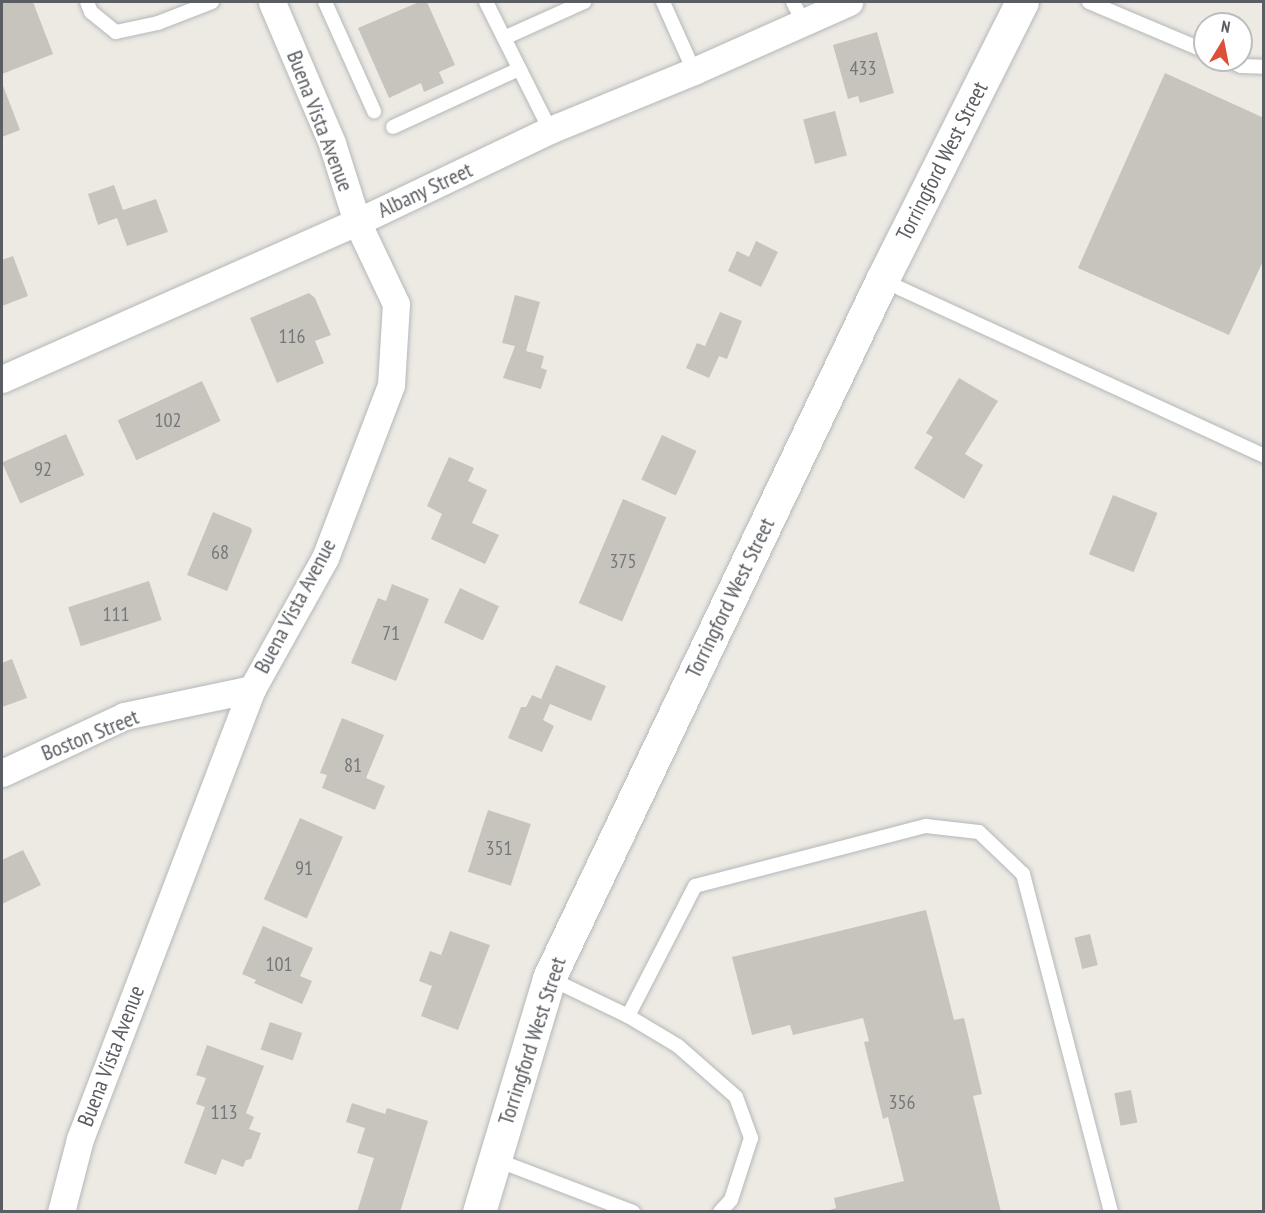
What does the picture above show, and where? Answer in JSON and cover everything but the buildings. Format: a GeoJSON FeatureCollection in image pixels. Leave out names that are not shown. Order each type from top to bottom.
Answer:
{"type":"FeatureCollection","features":[{"type":"Feature","properties":{"kind":"main road","name":"Torringford West Street"},"geometry":{"type":"LineString","coordinates":[[479,1212],[549,978],[882,279],[1022,2]]}},
{"type":"Feature","properties":{"kind":"street","name":"Buena Vista Avenue"},"geometry":{"type":"LineString","coordinates":[[61,1212],[80,1139],[252,689],[324,558],[391,385],[396,304],[357,222],[332,143],[272,2]]}},
{"type":"Feature","properties":{"kind":"street","name":"Albany Street"},"geometry":{"type":"LineString","coordinates":[[2,379],[357,222],[550,130],[694,71],[798,12],[849,2]]}},
{"type":"Feature","properties":{"kind":"street","name":"Boston Street"},"geometry":{"type":"LineString","coordinates":[[2,773],[124,717],[252,689]]}},
{"type":"Feature","properties":{"kind":"lane"},"geometry":{"type":"LineString","coordinates":[[87,2],[91,12],[116,32],[158,23],[212,2]]}},
{"type":"Feature","properties":{"kind":"lane"},"geometry":{"type":"LineString","coordinates":[[325,2],[374,111]]}},
{"type":"Feature","properties":{"kind":"lane"},"geometry":{"type":"LineString","coordinates":[[486,2],[550,130]]}},
{"type":"Feature","properties":{"kind":"lane"},"geometry":{"type":"LineString","coordinates":[[504,38],[584,2]]}},
{"type":"Feature","properties":{"kind":"lane"},"geometry":{"type":"LineString","coordinates":[[663,2],[694,71]]}},
{"type":"Feature","properties":{"kind":"lane"},"geometry":{"type":"LineString","coordinates":[[1089,2],[1193,46]]}},
{"type":"Feature","properties":{"kind":"lane"},"geometry":{"type":"LineString","coordinates":[[393,127],[519,69]]}},
{"type":"Feature","properties":{"kind":"lane"},"geometry":{"type":"LineString","coordinates":[[882,279],[1263,456]]}},
{"type":"Feature","properties":{"kind":"lane"},"geometry":{"type":"LineString","coordinates":[[628,1016],[695,886],[926,826],[979,832],[1023,874],[1111,1212]]}},
{"type":"Feature","properties":{"kind":"lane"},"geometry":{"type":"LineString","coordinates":[[549,978],[628,1016],[678,1046],[736,1097],[751,1138],[731,1200],[720,1212]]}},
{"type":"Feature","properties":{"kind":"lane"},"geometry":{"type":"LineString","coordinates":[[494,1159],[633,1212]]}}]}
